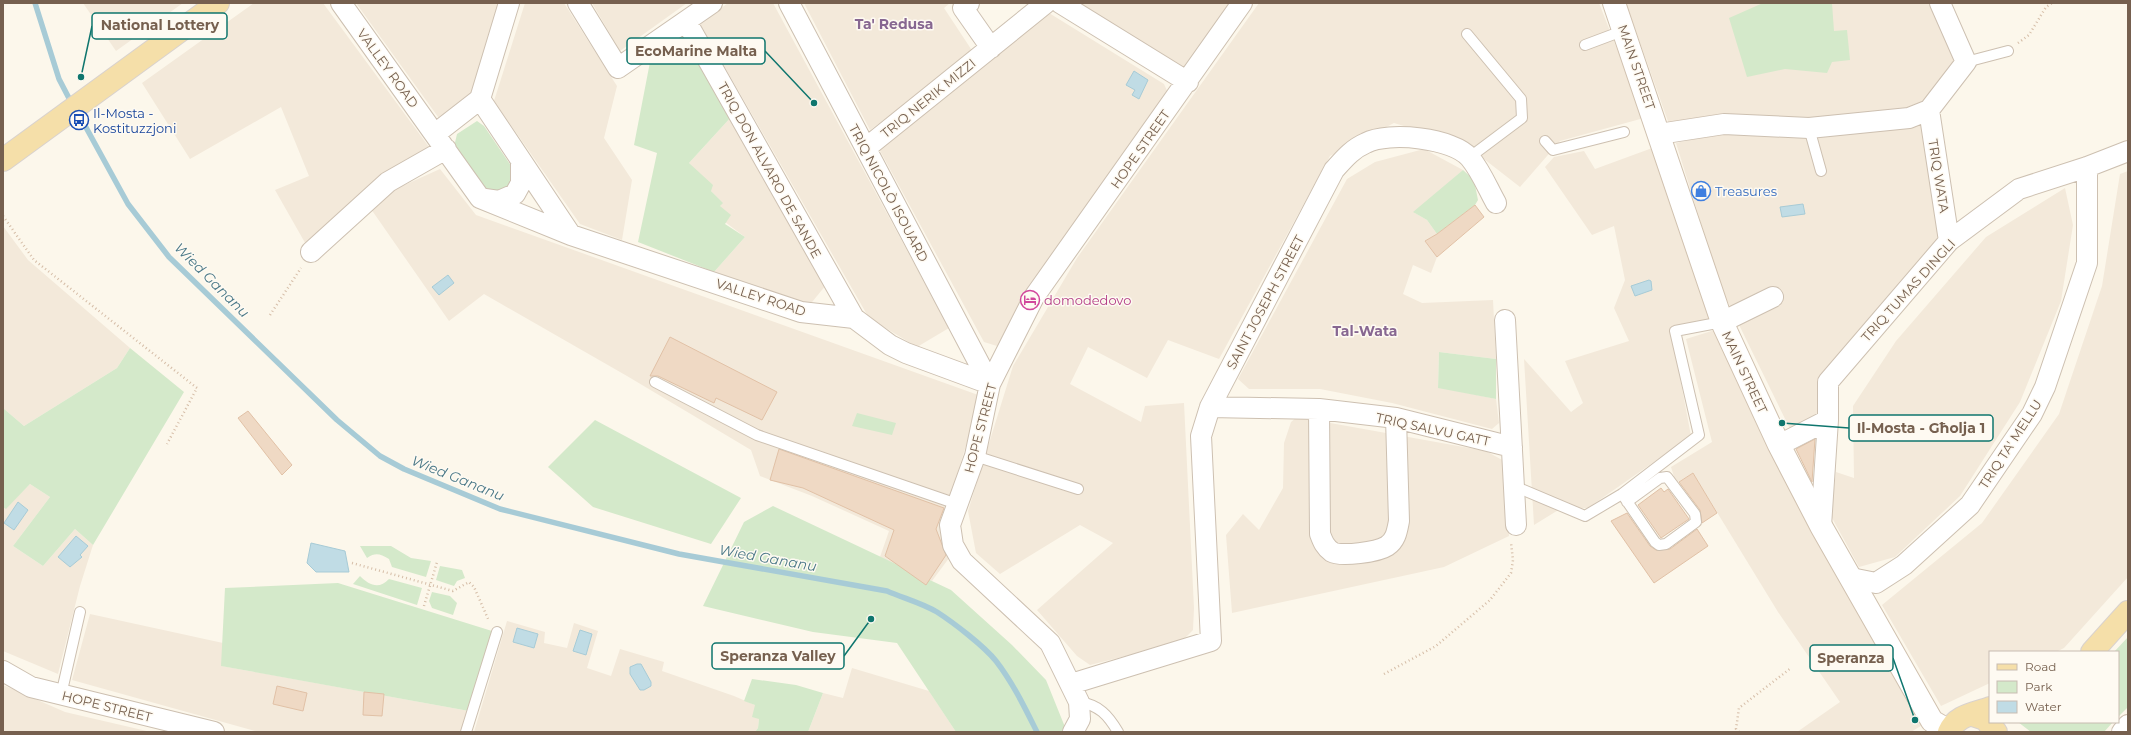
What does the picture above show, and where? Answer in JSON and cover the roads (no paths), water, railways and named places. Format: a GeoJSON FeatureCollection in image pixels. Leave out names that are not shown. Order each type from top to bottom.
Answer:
{"type":"FeatureCollection","features":[{"type":"Feature","properties":{"kind":"main road"},"geometry":{"type":"LineString","coordinates":[[3,160],[218,3]]}},
{"type":"Feature","properties":{"kind":"main road","name":"MAIN STREET"},"geometry":{"type":"LineString","coordinates":[[1614,3],[1625,30],[1722,322],[1779,445],[1821,526],[1932,721],[1949,732]]}},
{"type":"Feature","properties":{"kind":"main road"},"geometry":{"type":"LineString","coordinates":[[2093,651],[2128,612]]}},
{"type":"Feature","properties":{"kind":"main road"},"geometry":{"type":"LineString","coordinates":[[1949,732],[1956,721],[1961,718],[1989,721]]}},
{"type":"Feature","properties":{"kind":"street","name":"VALLEY ROAD"},"geometry":{"type":"LineString","coordinates":[[341,3],[480,198],[571,235],[801,312],[854,318]]}},
{"type":"Feature","properties":{"kind":"street"},"geometry":{"type":"LineString","coordinates":[[311,252],[388,182],[441,142],[480,99],[510,3]]}},
{"type":"Feature","properties":{"kind":"street"},"geometry":{"type":"LineString","coordinates":[[578,3],[618,68],[712,3]]}},
{"type":"Feature","properties":{"kind":"street","name":"TRIQ NICOLÒ ISOUARD"},"geometry":{"type":"LineString","coordinates":[[789,3],[990,384]]}},
{"type":"Feature","properties":{"kind":"street"},"geometry":{"type":"LineString","coordinates":[[969,3],[963,8],[991,48]]}},
{"type":"Feature","properties":{"kind":"street","name":"TRIQ NERIK MIZZI"},"geometry":{"type":"LineString","coordinates":[[866,148],[1046,3]]}},
{"type":"Feature","properties":{"kind":"street"},"geometry":{"type":"LineString","coordinates":[[1060,3],[1188,82]]}},
{"type":"Feature","properties":{"kind":"street","name":"HOPE STREET"},"geometry":{"type":"LineString","coordinates":[[1073,732],[1080,718],[1075,693],[1050,642],[962,561],[952,544],[950,525],[975,456],[990,384],[1034,297],[1188,82],[1242,3]]}},
{"type":"Feature","properties":{"kind":"street"},"geometry":{"type":"LineString","coordinates":[[1659,134],[1724,124],[1808,128],[1909,118],[1929,110],[1966,62],[1940,3]]}},
{"type":"Feature","properties":{"kind":"street","name":"TRIQ DON ALVARO DE SANDE"},"geometry":{"type":"LineString","coordinates":[[686,21],[854,318]]}},
{"type":"Feature","properties":{"kind":"street"},"geometry":{"type":"LineString","coordinates":[[480,99],[571,235]]}},
{"type":"Feature","properties":{"kind":"street","name":"TRIQ WATA"},"geometry":{"type":"LineString","coordinates":[[1929,110],[1949,241]]}},
{"type":"Feature","properties":{"kind":"street","name":"SAINT JOSEPH STREET"},"geometry":{"type":"LineString","coordinates":[[1075,693],[1211,641],[1201,436],[1210,407],[1334,170],[1349,153],[1367,142],[1395,137],[1422,138],[1448,144],[1470,158],[1496,203]]}},
{"type":"Feature","properties":{"kind":"street","name":"TRIQ TUMAS DINGLI"},"geometry":{"type":"LineString","coordinates":[[1821,526],[1828,420],[1828,382],[1949,241],[2019,189],[2087,167],[2128,151]]}},
{"type":"Feature","properties":{"kind":"street"},"geometry":{"type":"LineString","coordinates":[[480,198],[499,201],[515,194],[521,183],[521,161]]}},
{"type":"Feature","properties":{"kind":"street","name":"TRIQ TA' MELLU"},"geometry":{"type":"LineString","coordinates":[[1851,578],[1876,583],[1904,565],[1970,505],[2032,414],[2045,388],[2087,262],[2087,167]]}},
{"type":"Feature","properties":{"kind":"street"},"geometry":{"type":"LineString","coordinates":[[1722,322],[1773,297]]}},
{"type":"Feature","properties":{"kind":"street"},"geometry":{"type":"LineString","coordinates":[[854,318],[890,345],[906,354],[990,384]]}},
{"type":"Feature","properties":{"kind":"street"},"geometry":{"type":"LineString","coordinates":[[1505,320],[1516,526]]}},
{"type":"Feature","properties":{"kind":"street","name":"TRIQ SALVU GATT"},"geometry":{"type":"LineString","coordinates":[[1210,407],[1318,409],[1396,418],[1512,447]]}},
{"type":"Feature","properties":{"kind":"street"},"geometry":{"type":"LineString","coordinates":[[1318,409],[1320,534],[1324,545],[1333,553],[1344,554],[1376,550],[1388,546],[1396,535],[1399,521],[1396,418]]}},
{"type":"Feature","properties":{"kind":"street"},"geometry":{"type":"LineString","coordinates":[[1779,445],[1828,420]]}},
{"type":"Feature","properties":{"kind":"street","name":"HOPE STREET"},"geometry":{"type":"LineString","coordinates":[[3,671],[31,687],[214,732]]}},
{"type":"Feature","properties":{"kind":"street"},"geometry":{"type":"LineString","coordinates":[[2122,732],[2128,725]]}},
{"type":"Feature","properties":{"kind":"lane"},"geometry":{"type":"LineString","coordinates":[[1585,45],[1625,30]]}},
{"type":"Feature","properties":{"kind":"lane"},"geometry":{"type":"LineString","coordinates":[[1467,34],[1521,99],[1522,118],[1470,158]]}},
{"type":"Feature","properties":{"kind":"lane"},"geometry":{"type":"LineString","coordinates":[[1966,62],[2008,51]]}},
{"type":"Feature","properties":{"kind":"lane"},"geometry":{"type":"LineString","coordinates":[[1808,128],[1821,171]]}},
{"type":"Feature","properties":{"kind":"lane"},"geometry":{"type":"LineString","coordinates":[[1545,141],[1553,150],[1624,132]]}},
{"type":"Feature","properties":{"kind":"lane"},"geometry":{"type":"LineString","coordinates":[[1624,498],[1699,435],[1674,331],[1722,322]]}},
{"type":"Feature","properties":{"kind":"lane"},"geometry":{"type":"LineString","coordinates":[[655,382],[757,435],[957,504]]}},
{"type":"Feature","properties":{"kind":"lane"},"geometry":{"type":"LineString","coordinates":[[975,456],[1078,489]]}},
{"type":"Feature","properties":{"kind":"lane"},"geometry":{"type":"LineString","coordinates":[[1514,486],[1585,516],[1624,498],[1660,478],[1667,477],[1695,514],[1696,522],[1666,544],[1659,545],[1624,498]]}},
{"type":"Feature","properties":{"kind":"lane"},"geometry":{"type":"LineString","coordinates":[[60,695],[80,612]]}},
{"type":"Feature","properties":{"kind":"lane"},"geometry":{"type":"LineString","coordinates":[[466,732],[497,632]]}},
{"type":"Feature","properties":{"kind":"lane"},"geometry":{"type":"LineString","coordinates":[[1075,693],[1101,709],[1111,719],[1118,732]]}},
{"type":"Feature","properties":{"kind":"water"},"geometry":{"type":"Polygon","coordinates":[[[1134,71],[1148,80],[1139,99],[1132,95],[1135,90],[1126,85],[1134,71]]]}},
{"type":"Feature","properties":{"kind":"water"},"geometry":{"type":"Polygon","coordinates":[[[1803,204],[1805,214],[1782,217],[1780,207],[1803,204]]]}},
{"type":"Feature","properties":{"kind":"water"},"geometry":{"type":"Polygon","coordinates":[[[448,275],[454,283],[439,295],[432,287],[448,275]]]}},
{"type":"Feature","properties":{"kind":"water"},"geometry":{"type":"Polygon","coordinates":[[[1649,280],[1651,281],[1652,290],[1635,296],[1631,286],[1649,280]]]}},
{"type":"Feature","properties":{"kind":"water"},"geometry":{"type":"Polygon","coordinates":[[[18,502],[28,510],[14,530],[4,523],[18,502]]]}},
{"type":"Feature","properties":{"kind":"water"},"geometry":{"type":"Polygon","coordinates":[[[76,536],[88,546],[80,555],[82,557],[70,567],[58,557],[76,536]]]}},
{"type":"Feature","properties":{"kind":"water"},"geometry":{"type":"Polygon","coordinates":[[[311,543],[345,551],[349,572],[316,572],[307,563],[311,543]]]}},
{"type":"Feature","properties":{"kind":"water"},"geometry":{"type":"Polygon","coordinates":[[[517,628],[538,634],[534,648],[513,642],[517,628]]]}},
{"type":"Feature","properties":{"kind":"water"},"geometry":{"type":"Polygon","coordinates":[[[580,630],[592,634],[586,655],[573,651],[580,630]]]}},
{"type":"Feature","properties":{"kind":"water"},"geometry":{"type":"Polygon","coordinates":[[[641,664],[651,682],[651,686],[644,690],[640,690],[630,674],[630,667],[641,664]]]}},
{"type":"Feature","properties":{"kind":"waterway","name":"Wied Gananu"},"geometry":{"type":"LineString","coordinates":[[35,3],[59,79],[72,104]]}},
{"type":"Feature","properties":{"kind":"waterway","name":"Wied Gananu"},"geometry":{"type":"LineString","coordinates":[[77,111],[128,204],[169,257],[337,420],[380,456],[404,469],[500,509],[679,554],[887,591],[919,603],[952,622],[991,655],[1013,687],[1037,732]]}},
{"type":"Feature","properties":{"kind":"place","name":"National Lottery"},"geometry":{"type":"Point","coordinates":[81,77]}},
{"type":"Feature","properties":{"kind":"place","name":"EcoMarine Malta"},"geometry":{"type":"Point","coordinates":[814,103]}},
{"type":"Feature","properties":{"kind":"place","name":"Il-Mosta - Kostituzzjoni"},"geometry":{"type":"Point","coordinates":[79,120]}},
{"type":"Feature","properties":{"kind":"place","name":"Treasures"},"geometry":{"type":"Point","coordinates":[1701,191]}},
{"type":"Feature","properties":{"kind":"place","name":"domodedovo"},"geometry":{"type":"Point","coordinates":[1030,300]}},
{"type":"Feature","properties":{"kind":"place","name":"Il-Mosta - Għolja 1"},"geometry":{"type":"Point","coordinates":[1782,423]}},
{"type":"Feature","properties":{"kind":"place","name":"Speranza Valley"},"geometry":{"type":"Point","coordinates":[871,619]}},
{"type":"Feature","properties":{"kind":"place","name":"Speranza"},"geometry":{"type":"Point","coordinates":[1915,720]}},
{"type":"Feature","properties":{"kind":"district","name":"Ta' Redusa"},"geometry":{"type":"Point","coordinates":[894,24]}},
{"type":"Feature","properties":{"kind":"district","name":"Tal-Wata"},"geometry":{"type":"Point","coordinates":[1365,331]}}]}
